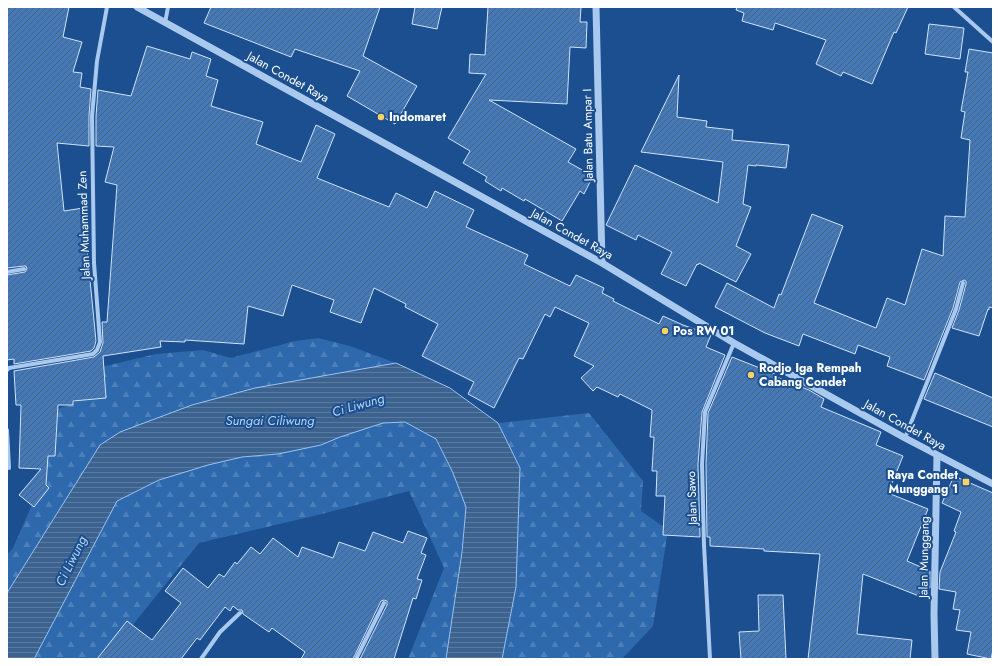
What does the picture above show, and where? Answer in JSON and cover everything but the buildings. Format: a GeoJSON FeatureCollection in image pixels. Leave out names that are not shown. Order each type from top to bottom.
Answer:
{"type":"FeatureCollection","features":[{"type":"Feature","properties":{"kind":"street","name":"Jalan Muhammad Zen"},"geometry":{"type":"LineString","coordinates":[[7,370],[9,368],[37,362],[93,354],[97,350],[100,342],[94,264],[92,116],[97,61],[107,7]]}},
{"type":"Feature","properties":{"kind":"street","name":"Jalan Condet Raya"},"geometry":{"type":"LineString","coordinates":[[137,7],[602,262],[734,343],[905,438],[993,484]]}},
{"type":"Feature","properties":{"kind":"street"},"geometry":{"type":"LineString","coordinates":[[165,23],[168,7]]}},
{"type":"Feature","properties":{"kind":"street","name":"Jalan Batu Ampar I"},"geometry":{"type":"LineString","coordinates":[[596,7],[602,262]]}},
{"type":"Feature","properties":{"kind":"street"},"geometry":{"type":"LineString","coordinates":[[954,7],[993,42]]}},
{"type":"Feature","properties":{"kind":"street"},"geometry":{"type":"LineString","coordinates":[[7,272],[24,269]]}},
{"type":"Feature","properties":{"kind":"street"},"geometry":{"type":"LineString","coordinates":[[905,438],[956,309],[963,283]]}},
{"type":"Feature","properties":{"kind":"street","name":"Jalan Sawo"},"geometry":{"type":"LineString","coordinates":[[710,659],[704,545],[702,464],[705,412],[734,343]]}},
{"type":"Feature","properties":{"kind":"street"},"geometry":{"type":"LineString","coordinates":[[7,430],[9,468]]}},
{"type":"Feature","properties":{"kind":"street","name":"Jalan Munggang"},"geometry":{"type":"LineString","coordinates":[[935,659],[934,614],[937,455]]}},
{"type":"Feature","properties":{"kind":"street"},"geometry":{"type":"LineString","coordinates":[[356,659],[384,603]]}},
{"type":"Feature","properties":{"kind":"street"},"geometry":{"type":"LineString","coordinates":[[201,659],[220,632],[240,613]]}},
{"type":"Feature","properties":{"kind":"green space"},"geometry":{"type":"Polygon","coordinates":[[[318,338],[350,346],[396,363],[255,388],[192,405],[120,432],[100,445],[7,593],[7,555],[13,548],[41,484],[47,414],[88,396],[93,369],[156,354],[203,350],[231,358],[295,341],[318,338]]]}},
{"type":"Feature","properties":{"kind":"green space"},"geometry":{"type":"Polygon","coordinates":[[[589,413],[643,481],[641,511],[668,530],[653,626],[622,659],[502,659],[516,587],[520,468],[498,423],[589,413]]]}},
{"type":"Feature","properties":{"kind":"green space"},"geometry":{"type":"Polygon","coordinates":[[[405,422],[435,439],[454,475],[466,507],[460,563],[446,659],[408,659],[444,568],[409,491],[322,514],[199,543],[105,659],[34,659],[117,501],[159,480],[208,465],[242,457],[278,454],[321,445],[383,423],[405,422]]]}},
{"type":"Feature","properties":{"kind":"water","name":"Sungai Ciliwung"},"geometry":{"type":"Polygon","coordinates":[[[396,363],[450,388],[498,423],[520,468],[516,587],[502,659],[446,659],[462,552],[466,507],[453,473],[436,439],[405,422],[383,423],[321,445],[278,454],[242,457],[208,465],[159,480],[117,501],[34,659],[7,659],[7,593],[100,445],[120,432],[192,405],[255,388],[396,363]]]}},
{"type":"Feature","properties":{"kind":"place","name":"Indomaret"},"geometry":{"type":"Point","coordinates":[381,117]}},
{"type":"Feature","properties":{"kind":"place","name":"Pos RW 01"},"geometry":{"type":"Point","coordinates":[665,331]}},
{"type":"Feature","properties":{"kind":"place","name":"Rodjo Iga Rempah Cabang Condet"},"geometry":{"type":"Point","coordinates":[751,375]}},
{"type":"Feature","properties":{"kind":"place","name":"Raya Condet Munggang 1"},"geometry":{"type":"Point","coordinates":[966,482]}},
{"type":"Feature","properties":{"kind":"water label","name":"Ci Liwung"},"geometry":{"type":"Point","coordinates":[358,405]}},
{"type":"Feature","properties":{"kind":"water label","name":"Ci Liwung"},"geometry":{"type":"Point","coordinates":[71,561]}}]}
